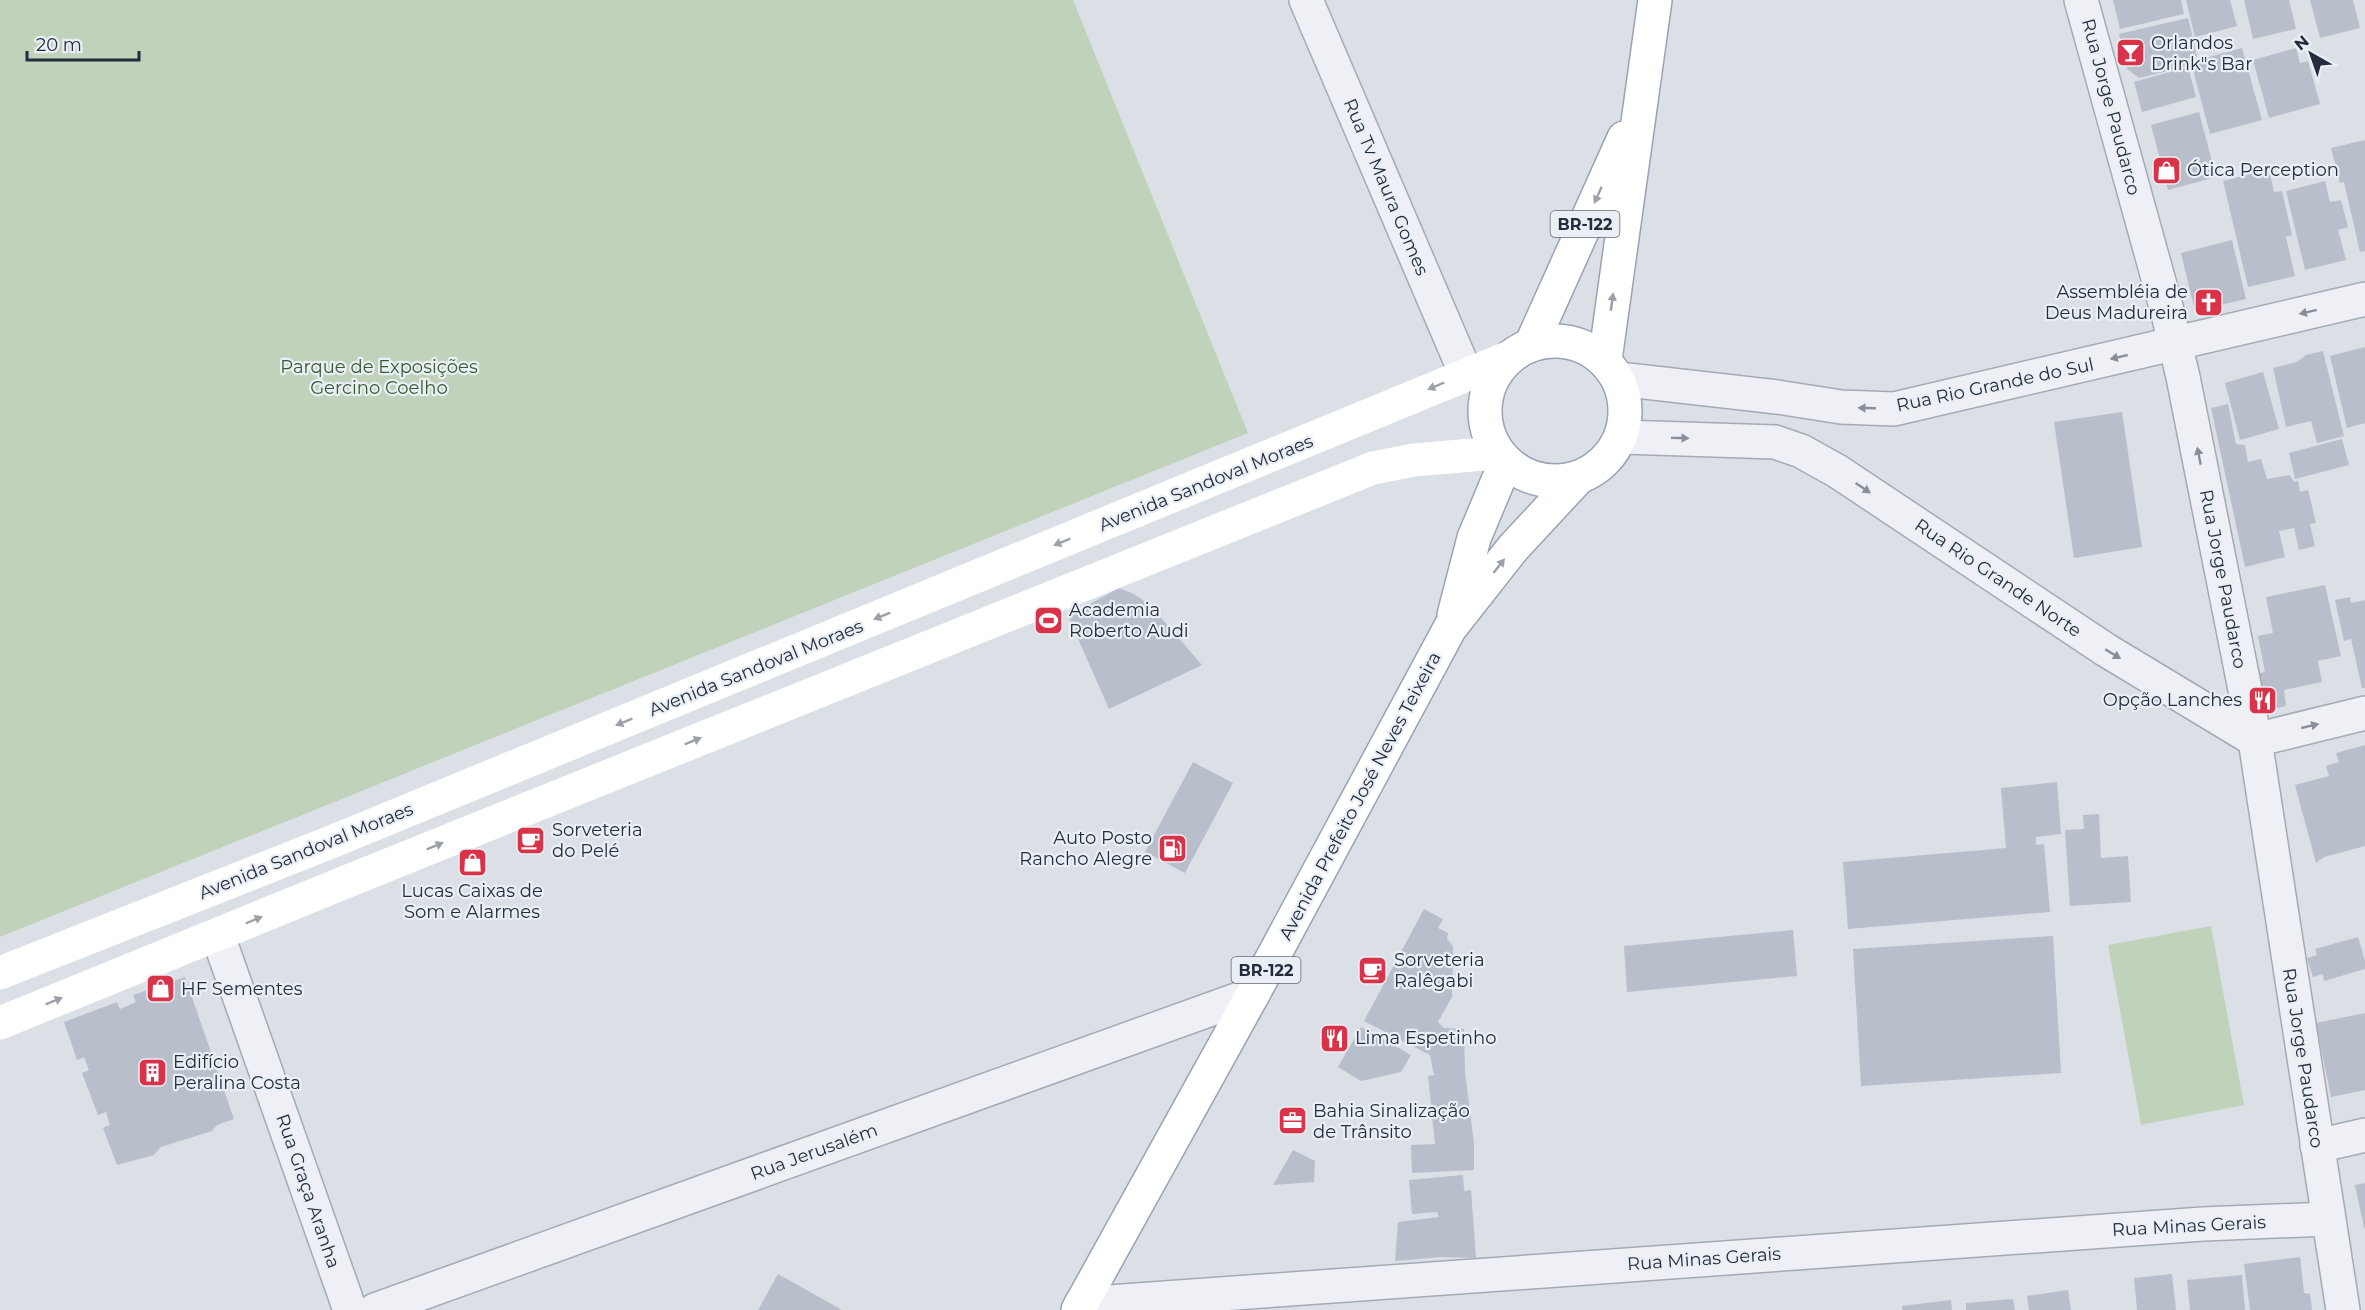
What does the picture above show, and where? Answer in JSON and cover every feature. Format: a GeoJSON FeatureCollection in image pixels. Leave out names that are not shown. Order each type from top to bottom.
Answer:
{"type":"FeatureCollection","features":[{"type":"Feature","properties":{"kind":"main road","name":"BR-122"},"geometry":{"type":"LineString","coordinates":[[1639,104],[1521,351],[1496,374],[1487,394],[1485,416],[1490,438],[1501,458],[1530,477],[1547,482],[1578,478],[1589,474],[1609,458],[1622,437],[1626,417],[1625,398],[1612,369],[1639,104],[1655,0]]}},
{"type":"Feature","properties":{"kind":"main road"},"geometry":{"type":"LineString","coordinates":[[1521,351],[1557,340],[1570,341],[1594,351],[1612,369]]}},
{"type":"Feature","properties":{"kind":"main road","name":"Avenida Sandoval Moraes"},"geometry":{"type":"LineString","coordinates":[[0,973],[336,840],[1332,431],[1521,351]]}},
{"type":"Feature","properties":{"kind":"main road"},"geometry":{"type":"LineString","coordinates":[[0,1023],[1373,468],[1414,460],[1501,458]]}},
{"type":"Feature","properties":{"kind":"main road","name":"Avenida Prefeito José Neves Teixeira"},"geometry":{"type":"LineString","coordinates":[[1450,628],[1474,538],[1501,458]]}},
{"type":"Feature","properties":{"kind":"main road","name":"Avenida Prefeito José Neves Teixeira"},"geometry":{"type":"LineString","coordinates":[[1080,1307],[1253,994],[1450,628],[1513,548],[1578,478]]}},
{"type":"Feature","properties":{"kind":"main road"},"geometry":{"type":"LineString","coordinates":[[336,840],[352,879]]}},
{"type":"Feature","properties":{"kind":"street","name":"Rua Tv Maura Gomes"},"geometry":{"type":"LineString","coordinates":[[1306,0],[1466,374]]}},
{"type":"Feature","properties":{"kind":"street","name":"Rua Jorge Paudarco"},"geometry":{"type":"LineString","coordinates":[[2081,0],[2176,344],[2255,740],[2327,1219],[2343,1310]]}},
{"type":"Feature","properties":{"kind":"street","name":"Rua Rio Grande do Sul"},"geometry":{"type":"LineString","coordinates":[[1612,369],[1841,407],[1894,409],[2365,299]]}},
{"type":"Feature","properties":{"kind":"street","name":"Rua Rio Grande Norte"},"geometry":{"type":"LineString","coordinates":[[1622,437],[1764,441],[1775,442],[1801,451],[1837,471],[2106,650],[2255,740]]}},
{"type":"Feature","properties":{"kind":"street"},"geometry":{"type":"LineString","coordinates":[[2255,740],[2365,713]]}},
{"type":"Feature","properties":{"kind":"street","name":"Rua Graça Aranha"},"geometry":{"type":"LineString","coordinates":[[218,936],[350,1310]]}},
{"type":"Feature","properties":{"kind":"street","name":"Rua Jerusalém"},"geometry":{"type":"LineString","coordinates":[[375,1310],[1253,994]]}},
{"type":"Feature","properties":{"kind":"street"},"geometry":{"type":"LineString","coordinates":[[2317,1146],[2365,1135]]}},
{"type":"Feature","properties":{"kind":"street","name":"Rua Minas Gerais"},"geometry":{"type":"LineString","coordinates":[[1080,1307],[2203,1224],[2327,1219]]}},
{"type":"Feature","properties":{"kind":"green space","name":"Parque de Exposições Gercino Coelho"},"geometry":{"type":"Polygon","coordinates":[[[0,0],[1073,0],[1248,433],[0,937],[0,0]]]}},
{"type":"Feature","properties":{"kind":"green space"},"geometry":{"type":"Polygon","coordinates":[[[2211,926],[2244,1105],[2141,1125],[2108,945],[2211,926]]]}},
{"type":"Feature","properties":{"kind":"building"},"geometry":{"type":"Polygon","coordinates":[[[2113,0],[2181,0],[2184,14],[2120,29],[2113,0]]]}},
{"type":"Feature","properties":{"kind":"building"},"geometry":{"type":"Polygon","coordinates":[[[2186,0],[2230,0],[2237,26],[2195,37],[2186,0]]]}},
{"type":"Feature","properties":{"kind":"building"},"geometry":{"type":"Polygon","coordinates":[[[2244,0],[2289,0],[2296,29],[2253,39],[2244,0]]]}},
{"type":"Feature","properties":{"kind":"building"},"geometry":{"type":"Polygon","coordinates":[[[2310,0],[2353,0],[2360,28],[2320,38],[2310,0]]]}},
{"type":"Feature","properties":{"kind":"building"},"geometry":{"type":"Polygon","coordinates":[[[2188,18],[2197,56],[2187,59],[2188,66],[2139,78],[2127,69],[2119,34],[2188,18]]]}},
{"type":"Feature","properties":{"kind":"building"},"geometry":{"type":"Polygon","coordinates":[[[2242,48],[2262,120],[2210,134],[2191,62],[2242,48]]]}},
{"type":"Feature","properties":{"kind":"building"},"geometry":{"type":"Polygon","coordinates":[[[2296,48],[2300,63],[2308,61],[2320,104],[2269,118],[2253,60],[2296,48]]]}},
{"type":"Feature","properties":{"kind":"building"},"geometry":{"type":"Polygon","coordinates":[[[2188,67],[2196,97],[2142,112],[2134,82],[2188,67]]]}},
{"type":"Feature","properties":{"kind":"building"},"geometry":{"type":"Polygon","coordinates":[[[2199,112],[2216,177],[2168,190],[2151,125],[2199,112]]]}},
{"type":"Feature","properties":{"kind":"building"},"geometry":{"type":"Polygon","coordinates":[[[2365,140],[2365,251],[2360,252],[2344,182],[2340,183],[2331,148],[2365,140]]]}},
{"type":"Feature","properties":{"kind":"building"},"geometry":{"type":"Polygon","coordinates":[[[2269,169],[2274,192],[2282,191],[2292,235],[2286,237],[2295,276],[2248,287],[2223,181],[2269,169]]]}},
{"type":"Feature","properties":{"kind":"building"},"geometry":{"type":"Polygon","coordinates":[[[2325,181],[2330,202],[2341,200],[2348,227],[2338,230],[2346,260],[2305,270],[2286,191],[2325,181]]]}},
{"type":"Feature","properties":{"kind":"building"},"geometry":{"type":"Polygon","coordinates":[[[2232,240],[2246,299],[2195,311],[2181,253],[2232,240]]]}},
{"type":"Feature","properties":{"kind":"building"},"geometry":{"type":"Polygon","coordinates":[[[2365,347],[2365,423],[2347,428],[2330,356],[2365,347]]]}},
{"type":"Feature","properties":{"kind":"building"},"geometry":{"type":"Polygon","coordinates":[[[2323,351],[2344,436],[2317,443],[2311,421],[2286,427],[2273,368],[2297,362],[2306,355],[2323,351]]]}},
{"type":"Feature","properties":{"kind":"building"},"geometry":{"type":"Polygon","coordinates":[[[2263,372],[2279,429],[2240,440],[2225,383],[2263,372]]]}},
{"type":"Feature","properties":{"kind":"building"},"geometry":{"type":"Polygon","coordinates":[[[2228,404],[2236,444],[2245,445],[2248,462],[2261,459],[2267,479],[2290,475],[2294,482],[2298,481],[2300,492],[2308,490],[2316,523],[2310,524],[2315,546],[2299,550],[2294,528],[2279,531],[2285,557],[2245,567],[2211,408],[2228,404]]]}},
{"type":"Feature","properties":{"kind":"building"},"geometry":{"type":"Polygon","coordinates":[[[2122,412],[2142,547],[2074,558],[2054,422],[2122,412]]]}},
{"type":"Feature","properties":{"kind":"building"},"geometry":{"type":"Polygon","coordinates":[[[2342,439],[2349,465],[2295,479],[2289,453],[2342,439]]]}},
{"type":"Feature","properties":{"kind":"building"},"geometry":{"type":"Polygon","coordinates":[[[2325,585],[2341,656],[2318,661],[2322,682],[2284,690],[2286,706],[2262,711],[2256,674],[2265,672],[2258,636],[2273,633],[2266,597],[2325,585]]]}},
{"type":"Feature","properties":{"kind":"building"},"geometry":{"type":"Polygon","coordinates":[[[1119,588],[1134,594],[1150,605],[1202,665],[1109,709],[1068,616],[1119,588]]]}},
{"type":"Feature","properties":{"kind":"building"},"geometry":{"type":"Polygon","coordinates":[[[2350,597],[2351,603],[2365,600],[2365,688],[2362,688],[2351,639],[2344,641],[2335,600],[2350,597]]]}},
{"type":"Feature","properties":{"kind":"building"},"geometry":{"type":"Polygon","coordinates":[[[2365,745],[2365,846],[2324,857],[2316,863],[2295,785],[2329,776],[2326,766],[2339,762],[2336,753],[2365,745]]]}},
{"type":"Feature","properties":{"kind":"building"},"geometry":{"type":"Polygon","coordinates":[[[1193,762],[1233,783],[1185,873],[1145,852],[1193,762]]]}},
{"type":"Feature","properties":{"kind":"building"},"geometry":{"type":"Polygon","coordinates":[[[2057,782],[2061,834],[2036,837],[2036,845],[2044,844],[2050,912],[1848,929],[1843,862],[2006,848],[2001,788],[2057,782]]]}},
{"type":"Feature","properties":{"kind":"building"},"geometry":{"type":"Polygon","coordinates":[[[2099,814],[2101,858],[2128,856],[2131,902],[2070,906],[2065,830],[2084,829],[2083,815],[2099,814]]]}},
{"type":"Feature","properties":{"kind":"building"},"geometry":{"type":"Polygon","coordinates":[[[1424,909],[1443,919],[1438,928],[1448,933],[1447,939],[1453,946],[1452,997],[1438,1022],[1444,1028],[1464,1029],[1465,1072],[1474,1143],[1474,1170],[1412,1173],[1411,1145],[1435,1144],[1428,1076],[1434,1075],[1430,1055],[1364,1021],[1424,909]]]}},
{"type":"Feature","properties":{"kind":"building"},"geometry":{"type":"Polygon","coordinates":[[[1793,930],[1797,976],[1627,992],[1624,946],[1793,930]]]}},
{"type":"Feature","properties":{"kind":"building"},"geometry":{"type":"Polygon","coordinates":[[[2053,936],[2061,1073],[1861,1086],[1853,949],[2053,936]]]}},
{"type":"Feature","properties":{"kind":"building"},"geometry":{"type":"Polygon","coordinates":[[[2358,937],[2365,969],[2324,981],[2323,974],[2313,977],[2307,958],[2317,955],[2315,949],[2358,937]]]}},
{"type":"Feature","properties":{"kind":"building","name":"Edifício Peralina Costa"},"geometry":{"type":"Polygon","coordinates":[[[185,977],[234,1119],[217,1125],[212,1131],[161,1147],[154,1155],[117,1165],[103,1128],[110,1125],[106,1112],[98,1115],[82,1073],[89,1070],[84,1057],[77,1060],[64,1022],[117,1002],[120,1009],[136,1002],[133,995],[185,977]]]}},
{"type":"Feature","properties":{"kind":"building"},"geometry":{"type":"Polygon","coordinates":[[[2365,1013],[2365,1090],[2331,1097],[2316,1023],[2365,1013]]]}},
{"type":"Feature","properties":{"kind":"building"},"geometry":{"type":"Polygon","coordinates":[[[1361,1027],[1411,1055],[1401,1072],[1361,1081],[1338,1067],[1361,1027]]]}},
{"type":"Feature","properties":{"kind":"building"},"geometry":{"type":"Polygon","coordinates":[[[1293,1150],[1315,1161],[1314,1182],[1273,1185],[1293,1150]]]}},
{"type":"Feature","properties":{"kind":"building"},"geometry":{"type":"Polygon","coordinates":[[[1463,1175],[1464,1191],[1471,1190],[1476,1258],[1440,1257],[1395,1261],[1398,1222],[1439,1217],[1437,1212],[1412,1214],[1409,1180],[1463,1175]]]}},
{"type":"Feature","properties":{"kind":"building"},"geometry":{"type":"Polygon","coordinates":[[[2365,1183],[2365,1228],[2364,1228],[2355,1185],[2365,1183]]]}},
{"type":"Feature","properties":{"kind":"building"},"geometry":{"type":"Polygon","coordinates":[[[2300,1257],[2304,1293],[2310,1294],[2312,1310],[2250,1310],[2244,1264],[2300,1257]]]}},
{"type":"Feature","properties":{"kind":"building"},"geometry":{"type":"Polygon","coordinates":[[[778,1274],[842,1310],[758,1310],[778,1274]]]}},
{"type":"Feature","properties":{"kind":"building"},"geometry":{"type":"Polygon","coordinates":[[[2172,1274],[2176,1310],[2137,1310],[2134,1278],[2172,1274]]]}},
{"type":"Feature","properties":{"kind":"building"},"geometry":{"type":"Polygon","coordinates":[[[2242,1275],[2245,1310],[2190,1310],[2187,1280],[2242,1275]]]}},
{"type":"Feature","properties":{"kind":"building"},"geometry":{"type":"Polygon","coordinates":[[[2068,1290],[2071,1310],[2029,1310],[2027,1296],[2068,1290]]]}},
{"type":"Feature","properties":{"kind":"building"},"geometry":{"type":"Polygon","coordinates":[[[2013,1299],[2015,1310],[1966,1310],[1966,1303],[2013,1299]]]}},
{"type":"Feature","properties":{"kind":"building"},"geometry":{"type":"Polygon","coordinates":[[[1951,1300],[1952,1310],[1902,1310],[1902,1306],[1951,1300]]]}},
{"type":"Feature","properties":{"kind":"place","name":"Orlandos Drink\"s Bar"},"geometry":{"type":"Point","coordinates":[2130,53]}},
{"type":"Feature","properties":{"kind":"place","name":"Ótica Perception"},"geometry":{"type":"Point","coordinates":[2166,170]}},
{"type":"Feature","properties":{"kind":"place","name":"Assembléia de Deus Madureira"},"geometry":{"type":"Point","coordinates":[2209,302]}},
{"type":"Feature","properties":{"kind":"place","name":"Academia Roberto Audi"},"geometry":{"type":"Point","coordinates":[1048,620]}},
{"type":"Feature","properties":{"kind":"place","name":"Opção Lanches"},"geometry":{"type":"Point","coordinates":[2263,700]}},
{"type":"Feature","properties":{"kind":"place","name":"Sorveteria do Pelé"},"geometry":{"type":"Point","coordinates":[531,840]}},
{"type":"Feature","properties":{"kind":"place","name":"Auto Posto Rancho Alegre"},"geometry":{"type":"Point","coordinates":[1173,848]}},
{"type":"Feature","properties":{"kind":"place","name":"Lucas Caixas de Som e Alarmes"},"geometry":{"type":"Point","coordinates":[472,862]}},
{"type":"Feature","properties":{"kind":"place","name":"Sorveteria Ralêgabi"},"geometry":{"type":"Point","coordinates":[1373,970]}},
{"type":"Feature","properties":{"kind":"place","name":"HF Sementes"},"geometry":{"type":"Point","coordinates":[160,989]}},
{"type":"Feature","properties":{"kind":"place","name":"Lima Espetinho"},"geometry":{"type":"Point","coordinates":[1334,1038]}},
{"type":"Feature","properties":{"kind":"place","name":"Edifício Peralina Costa"},"geometry":{"type":"Point","coordinates":[152,1072]}},
{"type":"Feature","properties":{"kind":"place","name":"Bahia Sinalização de Trânsito"},"geometry":{"type":"Point","coordinates":[1292,1121]}}]}
